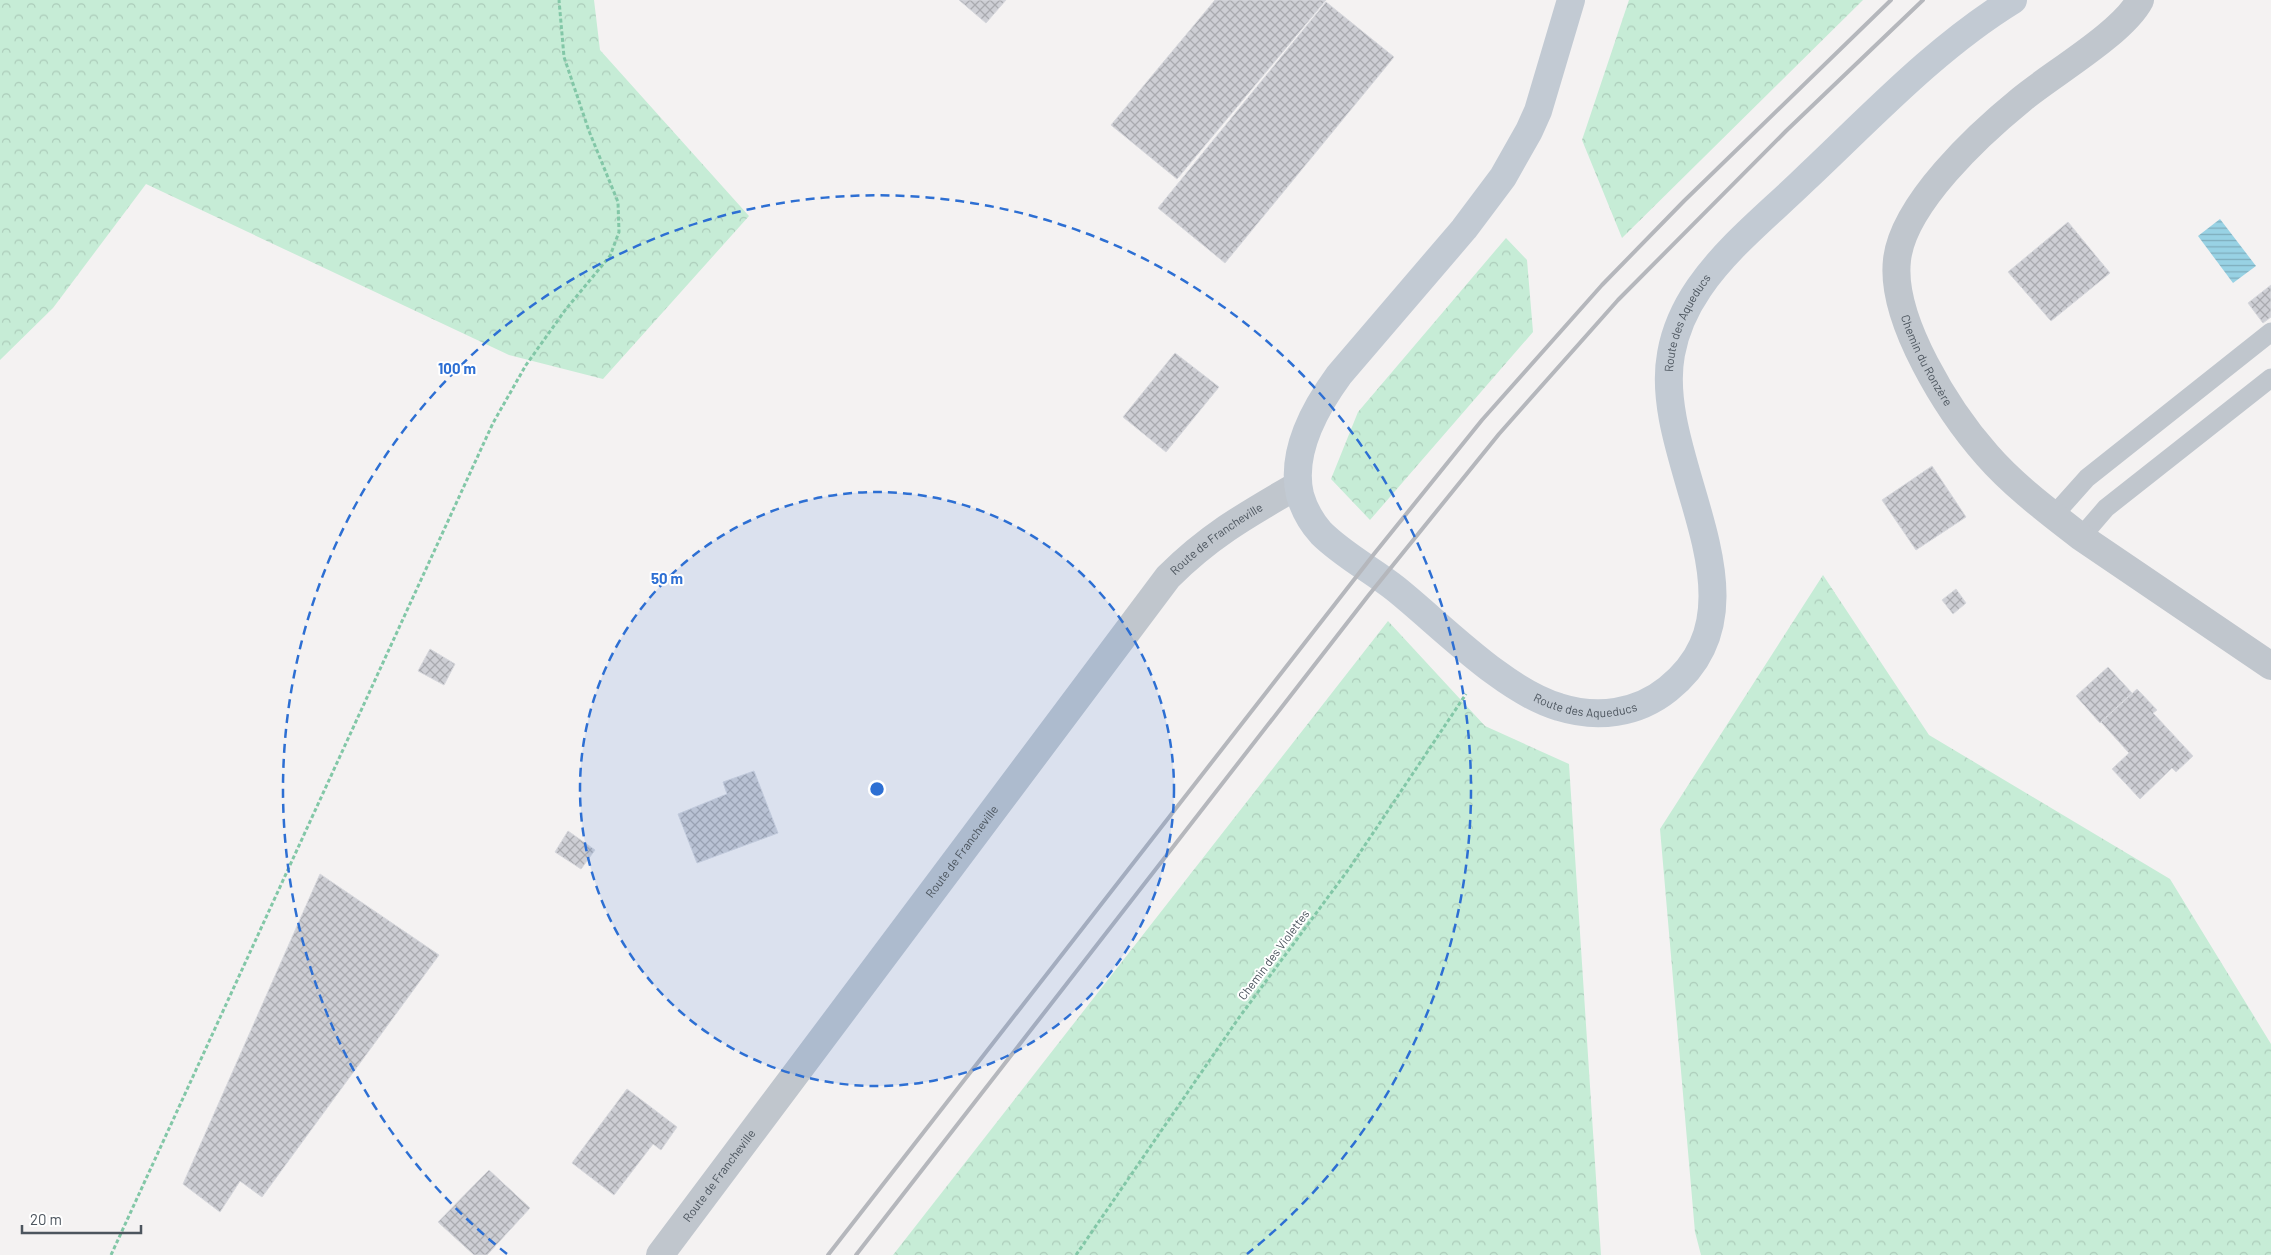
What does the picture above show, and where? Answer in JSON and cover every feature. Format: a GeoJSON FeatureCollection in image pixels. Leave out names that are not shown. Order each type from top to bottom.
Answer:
{"type":"FeatureCollection","features":[{"type":"Feature","properties":{"kind":"main road","name":"Route des Aqueducs"},"geometry":{"type":"LineString","coordinates":[[1571,0],[1541,102],[1517,154],[1503,177],[1464,230],[1345,367],[1325,394],[1314,413],[1301,451],[1298,485],[1305,509],[1319,530],[1395,589],[1486,664],[1521,690],[1540,700],[1577,712],[1597,714],[1616,713],[1636,708],[1651,701],[1681,677],[1692,663],[1708,629],[1713,591],[1708,548],[1678,450],[1668,396],[1671,353],[1685,312],[1699,288],[1715,267],[1757,225],[1935,57],[1988,15],[2013,0]]}},
{"type":"Feature","properties":{"kind":"street","name":"Chemin du Ronzère"},"geometry":{"type":"LineString","coordinates":[[2140,0],[2117,27],[2034,88],[1982,133],[1931,190],[1903,236],[1896,261],[1898,287],[1905,317],[1928,370],[1946,401],[1988,456],[2053,516],[2081,538],[2271,666]]}},
{"type":"Feature","properties":{"kind":"street","name":"Route de Francheville"},"geometry":{"type":"LineString","coordinates":[[660,1255],[1168,577],[1207,541],[1236,521],[1298,485]]}},
{"type":"Feature","properties":{"kind":"lane"},"geometry":{"type":"LineString","coordinates":[[2053,516],[2086,478],[2271,332]]}},
{"type":"Feature","properties":{"kind":"lane"},"geometry":{"type":"LineString","coordinates":[[2081,538],[2106,508],[2271,378]]}},
{"type":"Feature","properties":{"kind":"path"},"geometry":{"type":"LineString","coordinates":[[111,1255],[493,423],[526,365],[566,308],[610,256],[619,232],[618,202],[589,130],[564,57],[559,0]]}},
{"type":"Feature","properties":{"kind":"path","name":"Chemin des Violettes"},"geometry":{"type":"LineString","coordinates":[[1076,1255],[1238,1019],[1351,866],[1486,664]]}},
{"type":"Feature","properties":{"kind":"green space"},"geometry":{"type":"Polygon","coordinates":[[[0,0],[594,0],[600,50],[749,216],[603,379],[509,355],[146,184],[53,308],[0,360],[0,0]]]}},
{"type":"Feature","properties":{"kind":"green space"},"geometry":{"type":"Polygon","coordinates":[[[1629,0],[1863,0],[1622,238],[1582,140],[1629,0]]]}},
{"type":"Feature","properties":{"kind":"green space"},"geometry":{"type":"Polygon","coordinates":[[[1506,238],[1527,260],[1533,332],[1370,520],[1331,479],[1358,412],[1506,238]]]}},
{"type":"Feature","properties":{"kind":"green space"},"geometry":{"type":"Polygon","coordinates":[[[1823,575],[1929,735],[2170,879],[2271,1044],[2271,1255],[1701,1255],[1695,1232],[1660,829],[1823,575]]]}},
{"type":"Feature","properties":{"kind":"green space"},"geometry":{"type":"Polygon","coordinates":[[[1388,621],[1485,726],[1569,764],[1601,1255],[893,1255],[1388,621]]]}},
{"type":"Feature","properties":{"kind":"water"},"geometry":{"type":"Polygon","coordinates":[[[2220,219],[2256,266],[2233,283],[2198,236],[2220,219]]]}},
{"type":"Feature","properties":{"kind":"building"},"geometry":{"type":"Polygon","coordinates":[[[959,0],[1006,0],[986,23],[959,0]]]}},
{"type":"Feature","properties":{"kind":"building"},"geometry":{"type":"Polygon","coordinates":[[[1215,0],[1326,0],[1177,179],[1111,125],[1215,0]]]}},
{"type":"Feature","properties":{"kind":"building"},"geometry":{"type":"Polygon","coordinates":[[[1326,2],[1394,57],[1225,263],[1158,208],[1326,2]]]}},
{"type":"Feature","properties":{"kind":"building"},"geometry":{"type":"Polygon","coordinates":[[[2068,222],[2110,273],[2051,321],[2008,272],[2068,222]]]}},
{"type":"Feature","properties":{"kind":"building"},"geometry":{"type":"Polygon","coordinates":[[[2271,285],[2271,317],[2263,323],[2248,303],[2271,285]]]}},
{"type":"Feature","properties":{"kind":"building"},"geometry":{"type":"Polygon","coordinates":[[[1175,353],[1219,387],[1166,452],[1123,417],[1175,353]]]}},
{"type":"Feature","properties":{"kind":"building"},"geometry":{"type":"Polygon","coordinates":[[[1932,466],[1966,517],[1916,550],[1882,500],[1932,466]]]}},
{"type":"Feature","properties":{"kind":"building"},"geometry":{"type":"Polygon","coordinates":[[[1956,589],[1966,603],[1953,614],[1942,600],[1956,589]]]}},
{"type":"Feature","properties":{"kind":"building"},"geometry":{"type":"Polygon","coordinates":[[[430,649],[455,664],[444,685],[418,671],[430,649]]]}},
{"type":"Feature","properties":{"kind":"building"},"geometry":{"type":"Polygon","coordinates":[[[2108,667],[2132,693],[2100,723],[2076,696],[2108,667]]]}},
{"type":"Feature","properties":{"kind":"building"},"geometry":{"type":"Polygon","coordinates":[[[2137,689],[2157,710],[2153,713],[2193,756],[2176,772],[2172,768],[2140,799],[2112,769],[2129,753],[2101,722],[2137,689]]]}},
{"type":"Feature","properties":{"kind":"building"},"geometry":{"type":"Polygon","coordinates":[[[754,771],[778,833],[697,863],[678,814],[727,794],[723,782],[754,771]]]}},
{"type":"Feature","properties":{"kind":"building"},"geometry":{"type":"Polygon","coordinates":[[[568,831],[595,850],[581,869],[555,852],[568,831]]]}},
{"type":"Feature","properties":{"kind":"building"},"geometry":{"type":"Polygon","coordinates":[[[320,874],[439,955],[262,1197],[240,1181],[220,1212],[183,1184],[320,874]]]}},
{"type":"Feature","properties":{"kind":"building"},"geometry":{"type":"Polygon","coordinates":[[[627,1089],[677,1127],[661,1150],[653,1144],[614,1195],[572,1163],[627,1089]]]}},
{"type":"Feature","properties":{"kind":"building"},"geometry":{"type":"Polygon","coordinates":[[[489,1170],[530,1208],[487,1255],[474,1255],[438,1222],[489,1170]]]}},
{"type":"Feature","properties":{"kind":"railway"},"geometry":{"type":"LineString","coordinates":[[828,1255],[1374,554],[1482,420],[1602,285],[1684,201],[1891,0]]}},
{"type":"Feature","properties":{"kind":"railway"},"geometry":{"type":"LineString","coordinates":[[856,1255],[1368,596],[1499,434],[1618,300],[1786,131],[1923,0]]}}]}
